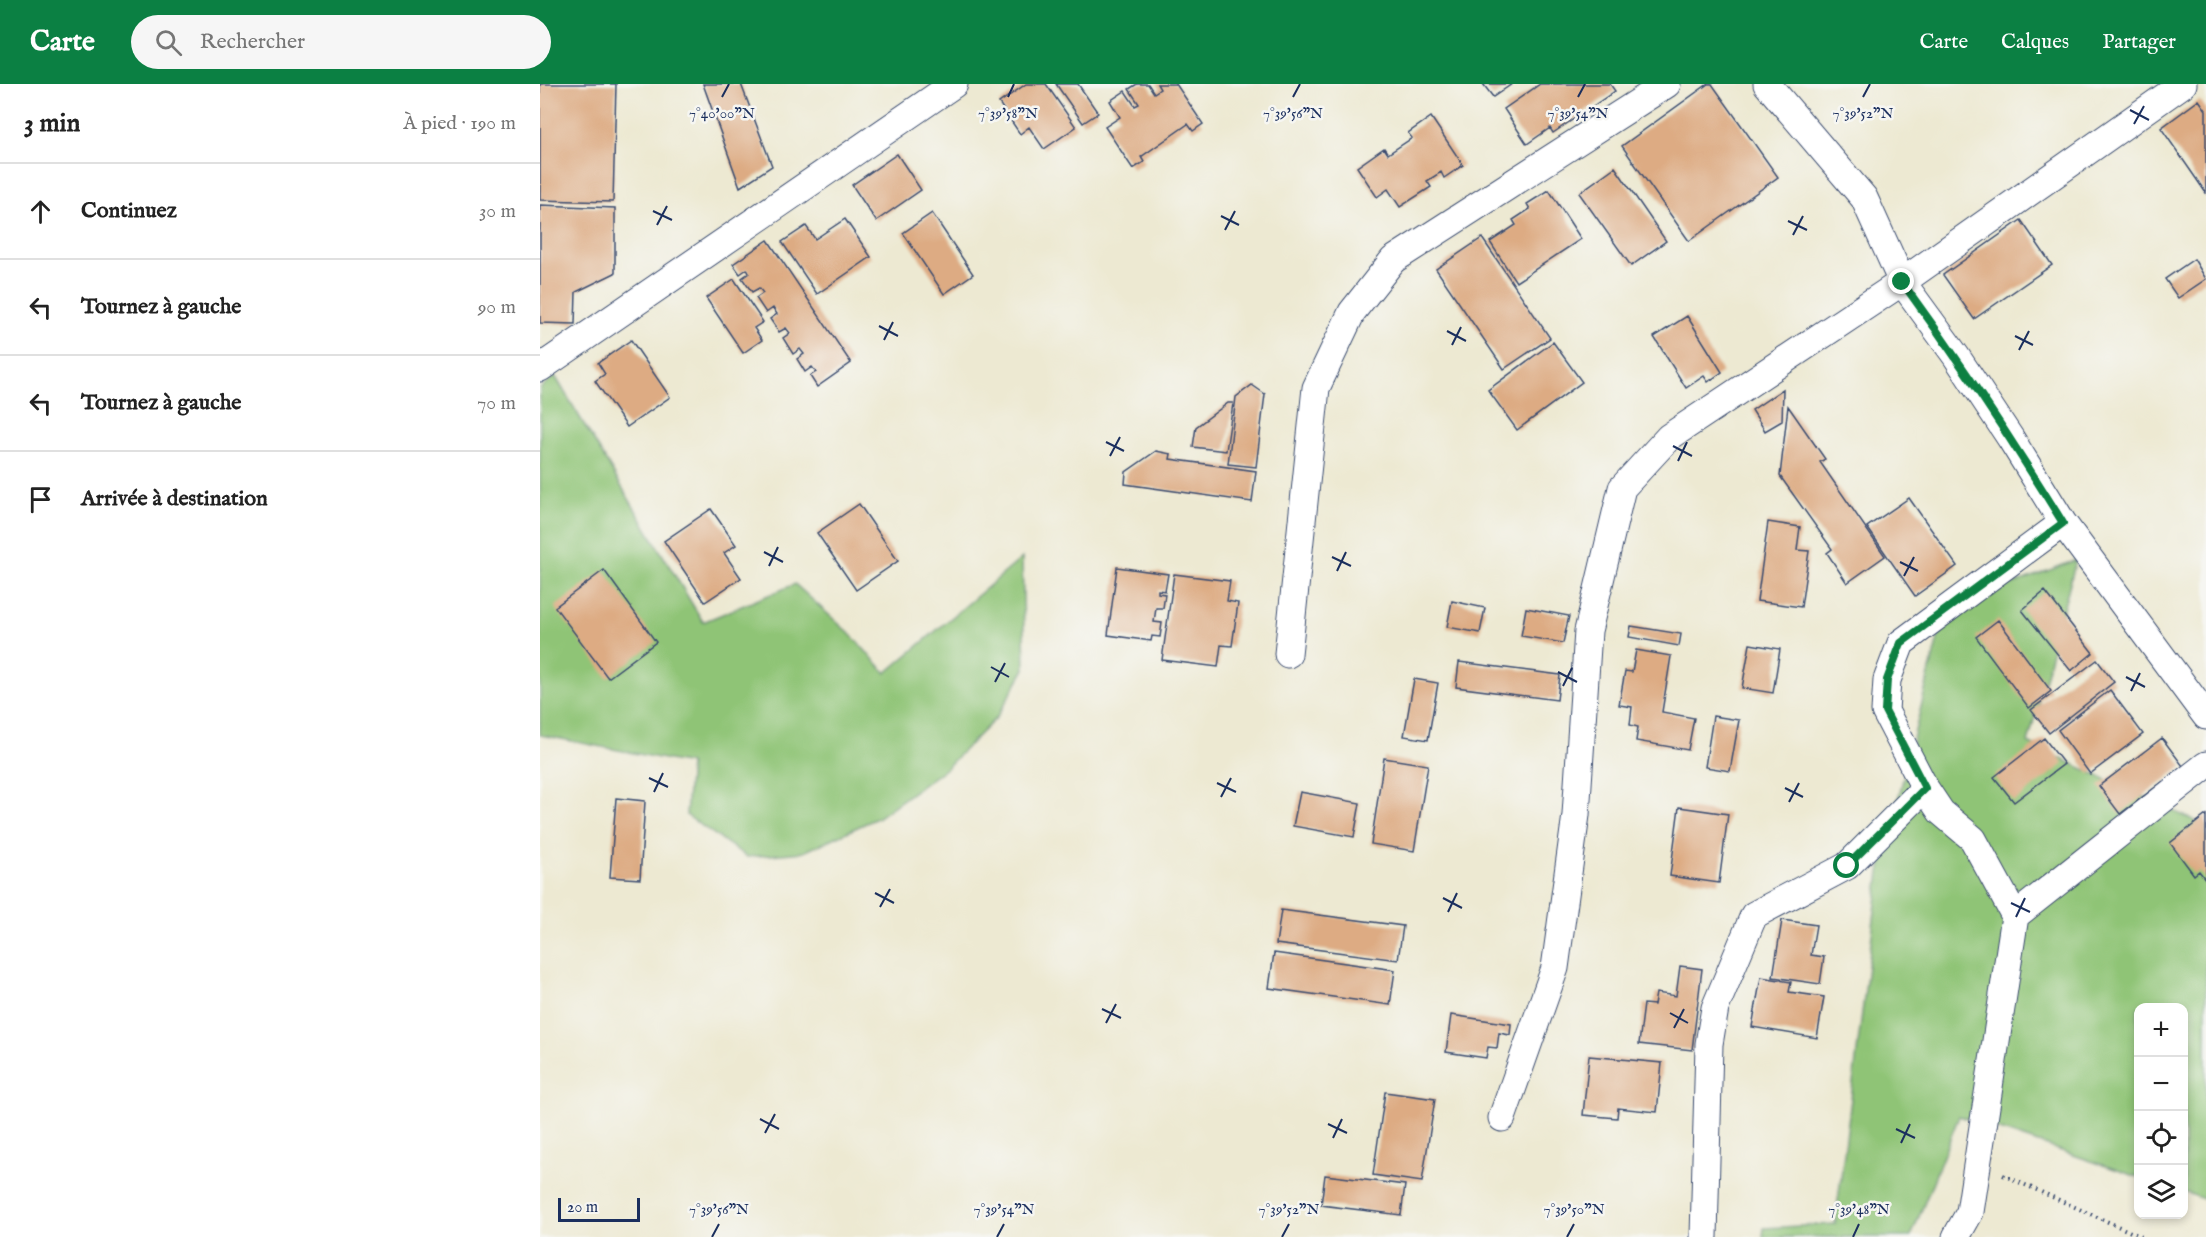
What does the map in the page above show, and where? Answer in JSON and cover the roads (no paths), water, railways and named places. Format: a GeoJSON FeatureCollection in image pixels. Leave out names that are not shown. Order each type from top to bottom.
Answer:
{"type":"FeatureCollection","features":[{"type":"Feature","properties":{"kind":"street"},"geometry":{"type":"LineString","coordinates":[[1288,654],[1316,388],[1352,312],[1393,260],[1667,84]]}},
{"type":"Feature","properties":{"kind":"street"},"geometry":{"type":"LineString","coordinates":[[1767,84],[1864,198],[1902,282],[1956,356],[2063,523],[2206,716]]}},
{"type":"Feature","properties":{"kind":"street"},"geometry":{"type":"LineString","coordinates":[[1502,1118],[1555,968],[1576,815],[1588,631],[1623,488],[1669,436],[1902,282],[2183,84]]}},
{"type":"Feature","properties":{"kind":"street"},"geometry":{"type":"LineString","coordinates":[[540,368],[951,85]]}},
{"type":"Feature","properties":{"kind":"street"},"geometry":{"type":"LineString","coordinates":[[1956,1237],[1970,1212],[2015,916],[1973,839],[1941,812],[1925,788],[1885,711],[1887,680],[1901,643],[2063,523]]}},
{"type":"Feature","properties":{"kind":"street"},"geometry":{"type":"LineString","coordinates":[[2015,916],[2206,765]]}},
{"type":"Feature","properties":{"kind":"street"},"geometry":{"type":"LineString","coordinates":[[1704,1237],[1708,1044],[1715,1008],[1754,915],[1847,866],[1925,788]]}}]}
